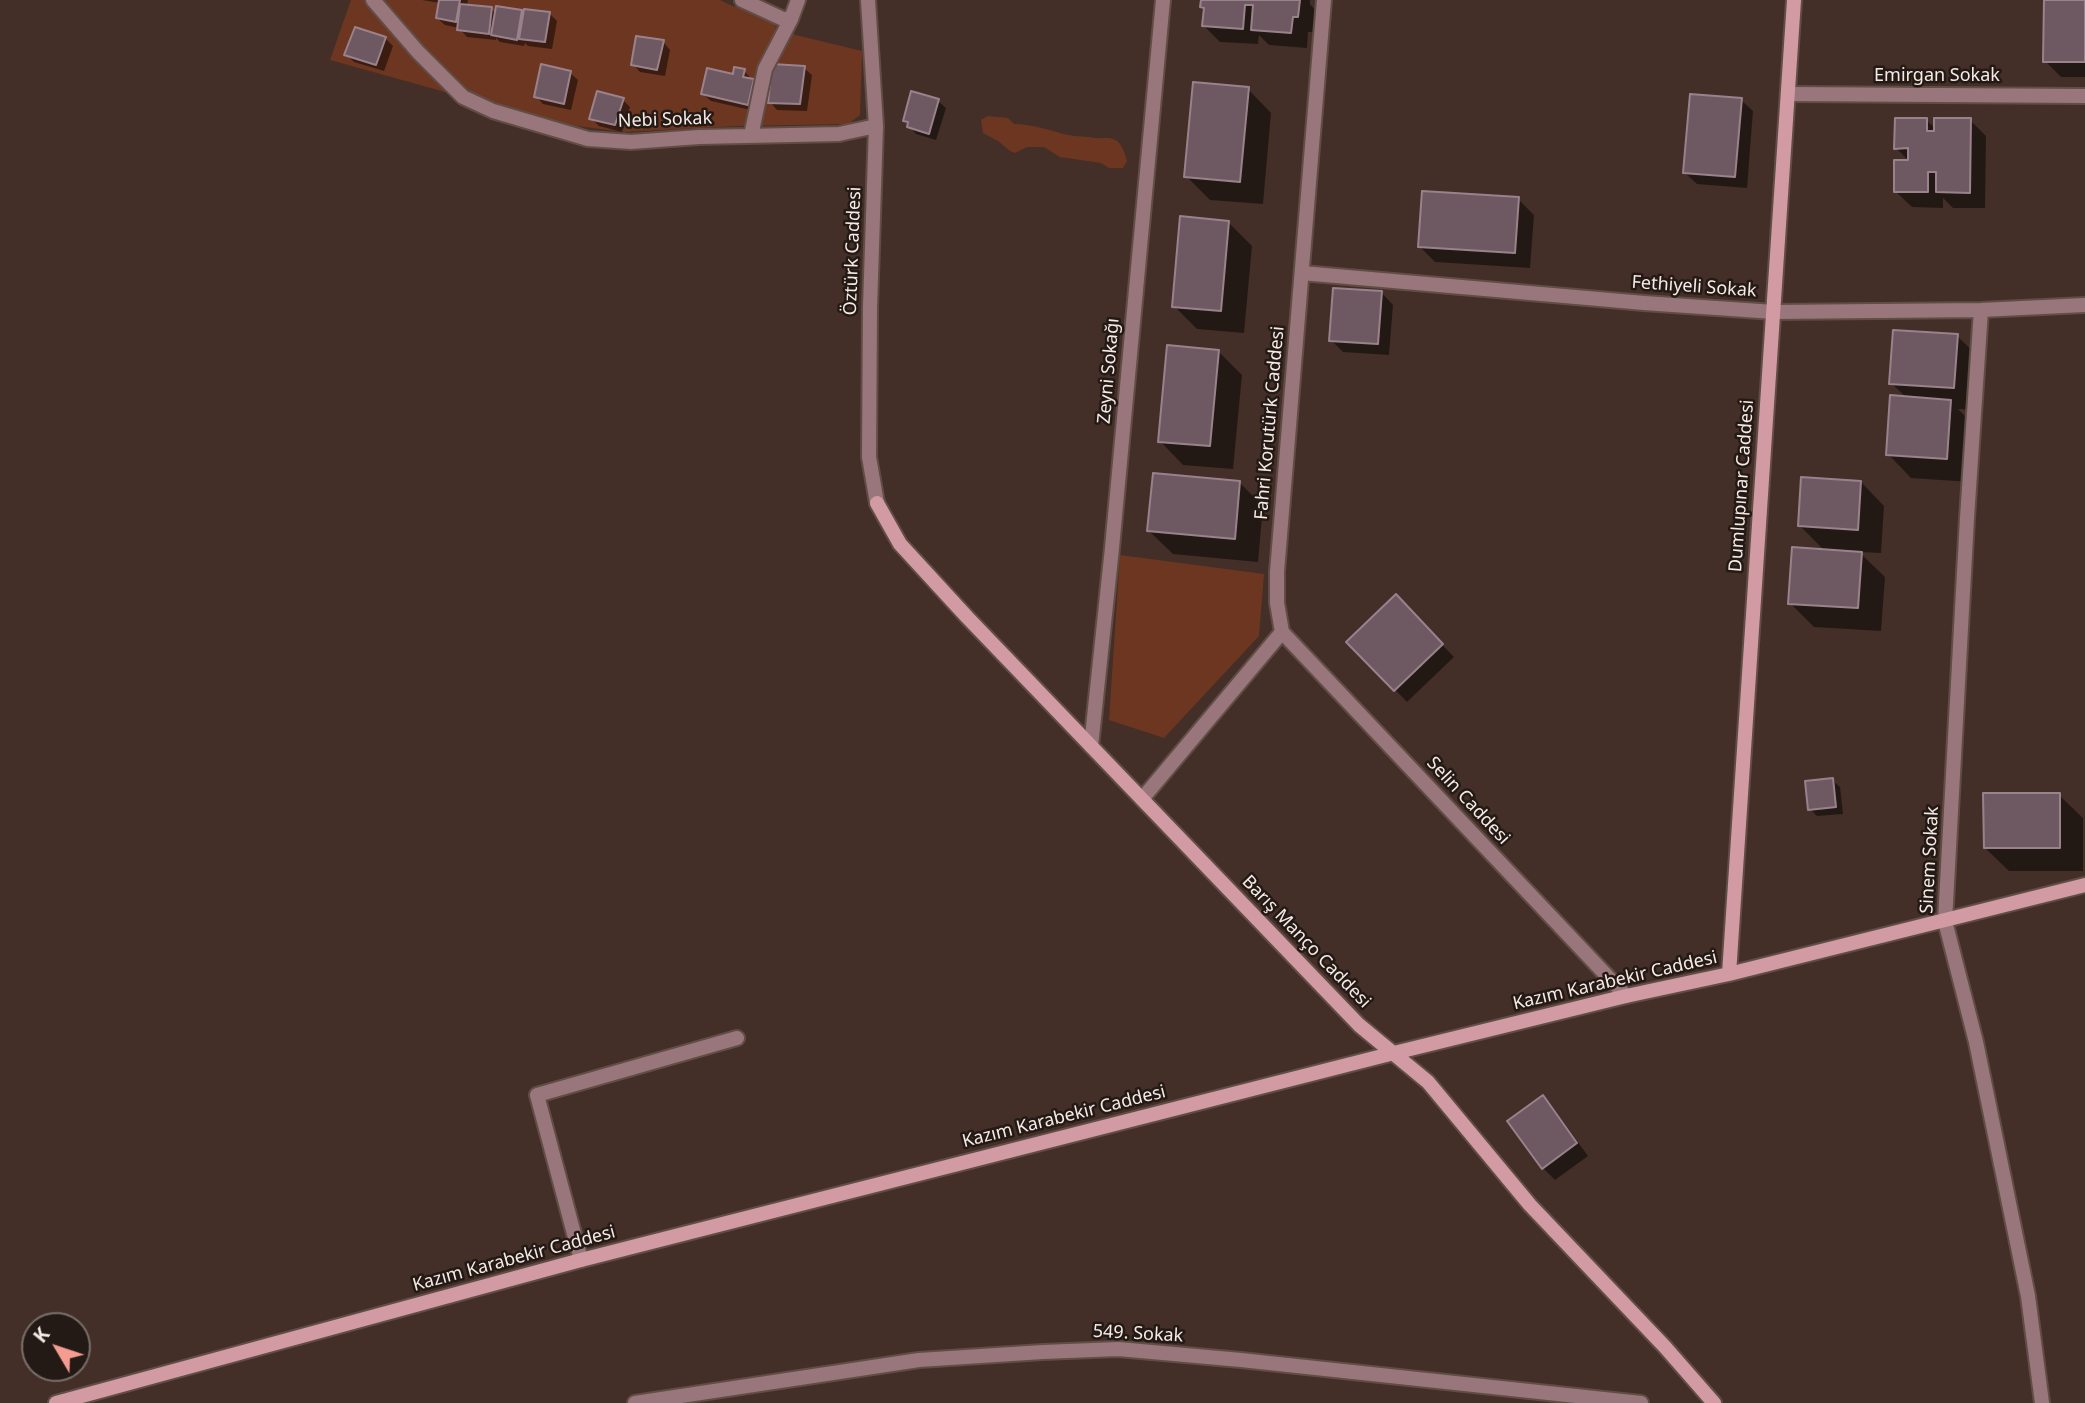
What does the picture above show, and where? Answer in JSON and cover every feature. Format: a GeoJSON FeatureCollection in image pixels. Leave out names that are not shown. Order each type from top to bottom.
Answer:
{"type":"FeatureCollection","features":[{"type":"Feature","properties":{"kind":"street","name":"Nebi Sokak"},"geometry":{"type":"LineString","coordinates":[[373,0],[463,97],[493,111],[588,139],[631,142],[839,134],[876,126]]}},
{"type":"Feature","properties":{"kind":"street"},"geometry":{"type":"LineString","coordinates":[[742,0],[783,19],[791,19]]}},
{"type":"Feature","properties":{"kind":"street"},"geometry":{"type":"LineString","coordinates":[[751,136],[765,69],[798,0]]}},
{"type":"Feature","properties":{"kind":"street","name":"Öztürk Caddesi"},"geometry":{"type":"LineString","coordinates":[[868,0],[876,126],[870,307],[869,457],[877,503]]}},
{"type":"Feature","properties":{"kind":"street","name":"Zeyni Sokağı"},"geometry":{"type":"LineString","coordinates":[[1091,746],[1163,0]]}},
{"type":"Feature","properties":{"kind":"street","name":"Fahri Korutürk Caddesi"},"geometry":{"type":"LineString","coordinates":[[1282,632],[1277,603],[1277,572],[1324,0]]}},
{"type":"Feature","properties":{"kind":"street","name":"Dumlupınar Caddesi"},"geometry":{"type":"LineString","coordinates":[[1729,974],[1794,0]]}},
{"type":"Feature","properties":{"kind":"street","name":"Emirgan Sokak"},"geometry":{"type":"LineString","coordinates":[[1788,94],[2085,96]]}},
{"type":"Feature","properties":{"kind":"street","name":"Fethiyeli Sokak"},"geometry":{"type":"LineString","coordinates":[[1302,273],[1774,312],[1981,310],[2085,305]]}},
{"type":"Feature","properties":{"kind":"street","name":"Sinem Sokak"},"geometry":{"type":"LineString","coordinates":[[1981,310],[1945,921],[1976,1042],[2028,1296],[2042,1403]]}},
{"type":"Feature","properties":{"kind":"street","name":"Barış Manço Caddesi"},"geometry":{"type":"LineString","coordinates":[[877,503],[900,544],[1359,1025],[1428,1082],[1530,1205],[1665,1347],[1714,1403]]}},
{"type":"Feature","properties":{"kind":"street"},"geometry":{"type":"LineString","coordinates":[[1142,799],[1282,632]]}},
{"type":"Feature","properties":{"kind":"street","name":"Selin Caddesi"},"geometry":{"type":"LineString","coordinates":[[1282,632],[1626,996]]}},
{"type":"Feature","properties":{"kind":"street","name":"Kazım Karabekir Caddesi"},"geometry":{"type":"LineString","coordinates":[[56,1403],[581,1260],[1394,1053],[1626,996],[1729,974],[2085,885]]}},
{"type":"Feature","properties":{"kind":"street"},"geometry":{"type":"LineString","coordinates":[[581,1260],[537,1095],[737,1038]]}},
{"type":"Feature","properties":{"kind":"street","name":"549. Sokak"},"geometry":{"type":"LineString","coordinates":[[635,1403],[919,1360],[1118,1349],[1641,1403]]}},
{"type":"Feature","properties":{"kind":"shaded area"},"geometry":{"type":"Polygon","coordinates":[[[351,0],[720,0],[770,17],[775,30],[862,51],[860,115],[848,124],[624,132],[560,124],[330,60],[351,0]]]}},
{"type":"Feature","properties":{"kind":"shaded area"},"geometry":{"type":"Polygon","coordinates":[[[988,116],[1008,118],[1014,124],[1035,126],[1068,135],[1111,139],[1121,145],[1127,161],[1123,168],[1109,168],[1101,163],[1060,157],[1044,147],[1027,147],[1015,153],[983,133],[981,120],[988,116]]]}},
{"type":"Feature","properties":{"kind":"shaded area"},"geometry":{"type":"Polygon","coordinates":[[[1120,555],[1264,574],[1259,636],[1164,738],[1109,720],[1120,555]]]}},
{"type":"Feature","properties":{"kind":"building"},"geometry":{"type":"Polygon","coordinates":[[[439,0],[460,0],[456,22],[436,18],[439,0]]]}},
{"type":"Feature","properties":{"kind":"building"},"geometry":{"type":"Polygon","coordinates":[[[1201,0],[1300,0],[1298,17],[1293,17],[1291,33],[1251,30],[1253,5],[1245,5],[1243,29],[1202,26],[1204,8],[1200,7],[1201,0]]]}},
{"type":"Feature","properties":{"kind":"building"},"geometry":{"type":"Polygon","coordinates":[[[2044,0],[2085,0],[2085,62],[2043,62],[2044,0]]]}},
{"type":"Feature","properties":{"kind":"building"},"geometry":{"type":"Polygon","coordinates":[[[460,4],[492,7],[489,34],[457,30],[460,4]]]}},
{"type":"Feature","properties":{"kind":"building"},"geometry":{"type":"Polygon","coordinates":[[[496,6],[522,10],[517,40],[491,35],[496,6]]]}},
{"type":"Feature","properties":{"kind":"building"},"geometry":{"type":"Polygon","coordinates":[[[524,9],[550,12],[545,42],[519,39],[524,9]]]}},
{"type":"Feature","properties":{"kind":"building"},"geometry":{"type":"Polygon","coordinates":[[[355,27],[386,37],[376,65],[344,55],[355,27]]]}},
{"type":"Feature","properties":{"kind":"building"},"geometry":{"type":"Polygon","coordinates":[[[636,36],[664,40],[657,70],[631,65],[636,36]]]}},
{"type":"Feature","properties":{"kind":"building"},"geometry":{"type":"Polygon","coordinates":[[[541,64],[571,71],[564,104],[534,97],[541,64]]]}},
{"type":"Feature","properties":{"kind":"building"},"geometry":{"type":"Polygon","coordinates":[[[772,64],[805,66],[800,104],[768,103],[772,64]]]}},
{"type":"Feature","properties":{"kind":"building"},"geometry":{"type":"Polygon","coordinates":[[[734,67],[745,69],[743,77],[754,79],[748,105],[701,94],[707,68],[733,74],[734,67]]]}},
{"type":"Feature","properties":{"kind":"building"},"geometry":{"type":"Polygon","coordinates":[[[1193,82],[1249,87],[1240,182],[1184,177],[1193,82]]]}},
{"type":"Feature","properties":{"kind":"building"},"geometry":{"type":"Polygon","coordinates":[[[597,91],[624,98],[615,125],[589,119],[597,91]]]}},
{"type":"Feature","properties":{"kind":"building"},"geometry":{"type":"Polygon","coordinates":[[[911,91],[939,99],[929,134],[907,127],[908,122],[903,121],[911,91]]]}},
{"type":"Feature","properties":{"kind":"building"},"geometry":{"type":"Polygon","coordinates":[[[1690,94],[1742,98],[1735,177],[1683,173],[1690,94]]]}},
{"type":"Feature","properties":{"kind":"building"},"geometry":{"type":"Polygon","coordinates":[[[1895,118],[1927,118],[1927,131],[1934,131],[1934,118],[1971,118],[1970,193],[1936,192],[1936,172],[1928,172],[1928,192],[1894,192],[1894,160],[1908,160],[1908,148],[1894,149],[1895,118]]]}},
{"type":"Feature","properties":{"kind":"building"},"geometry":{"type":"Polygon","coordinates":[[[1422,191],[1519,197],[1515,253],[1418,247],[1422,191]]]}},
{"type":"Feature","properties":{"kind":"building"},"geometry":{"type":"Polygon","coordinates":[[[1180,216],[1229,221],[1221,311],[1172,307],[1180,216]]]}},
{"type":"Feature","properties":{"kind":"building"},"geometry":{"type":"Polygon","coordinates":[[[1333,288],[1382,291],[1378,344],[1329,341],[1333,288]]]}},
{"type":"Feature","properties":{"kind":"building"},"geometry":{"type":"Polygon","coordinates":[[[1893,330],[1958,334],[1954,388],[1889,384],[1893,330]]]}},
{"type":"Feature","properties":{"kind":"building"},"geometry":{"type":"Polygon","coordinates":[[[1167,345],[1219,350],[1210,446],[1158,442],[1167,345]]]}},
{"type":"Feature","properties":{"kind":"building"},"geometry":{"type":"Polygon","coordinates":[[[1890,395],[1951,400],[1947,459],[1886,455],[1890,395]]]}},
{"type":"Feature","properties":{"kind":"building"},"geometry":{"type":"Polygon","coordinates":[[[1153,473],[1240,481],[1235,539],[1147,531],[1153,473]]]}},
{"type":"Feature","properties":{"kind":"building"},"geometry":{"type":"Polygon","coordinates":[[[1801,477],[1861,481],[1858,530],[1798,526],[1801,477]]]}},
{"type":"Feature","properties":{"kind":"building"},"geometry":{"type":"Polygon","coordinates":[[[1792,547],[1862,552],[1858,608],[1788,604],[1792,547]]]}},
{"type":"Feature","properties":{"kind":"building"},"geometry":{"type":"Polygon","coordinates":[[[1396,594],[1443,644],[1394,691],[1346,642],[1396,594]]]}},
{"type":"Feature","properties":{"kind":"building"},"geometry":{"type":"Polygon","coordinates":[[[1833,778],[1836,807],[1808,810],[1805,781],[1833,778]]]}},
{"type":"Feature","properties":{"kind":"building"},"geometry":{"type":"Polygon","coordinates":[[[1983,793],[2060,793],[2060,848],[1984,848],[1983,793]]]}},
{"type":"Feature","properties":{"kind":"building"},"geometry":{"type":"Polygon","coordinates":[[[1543,1095],[1577,1143],[1542,1169],[1507,1121],[1543,1095]]]}}]}
